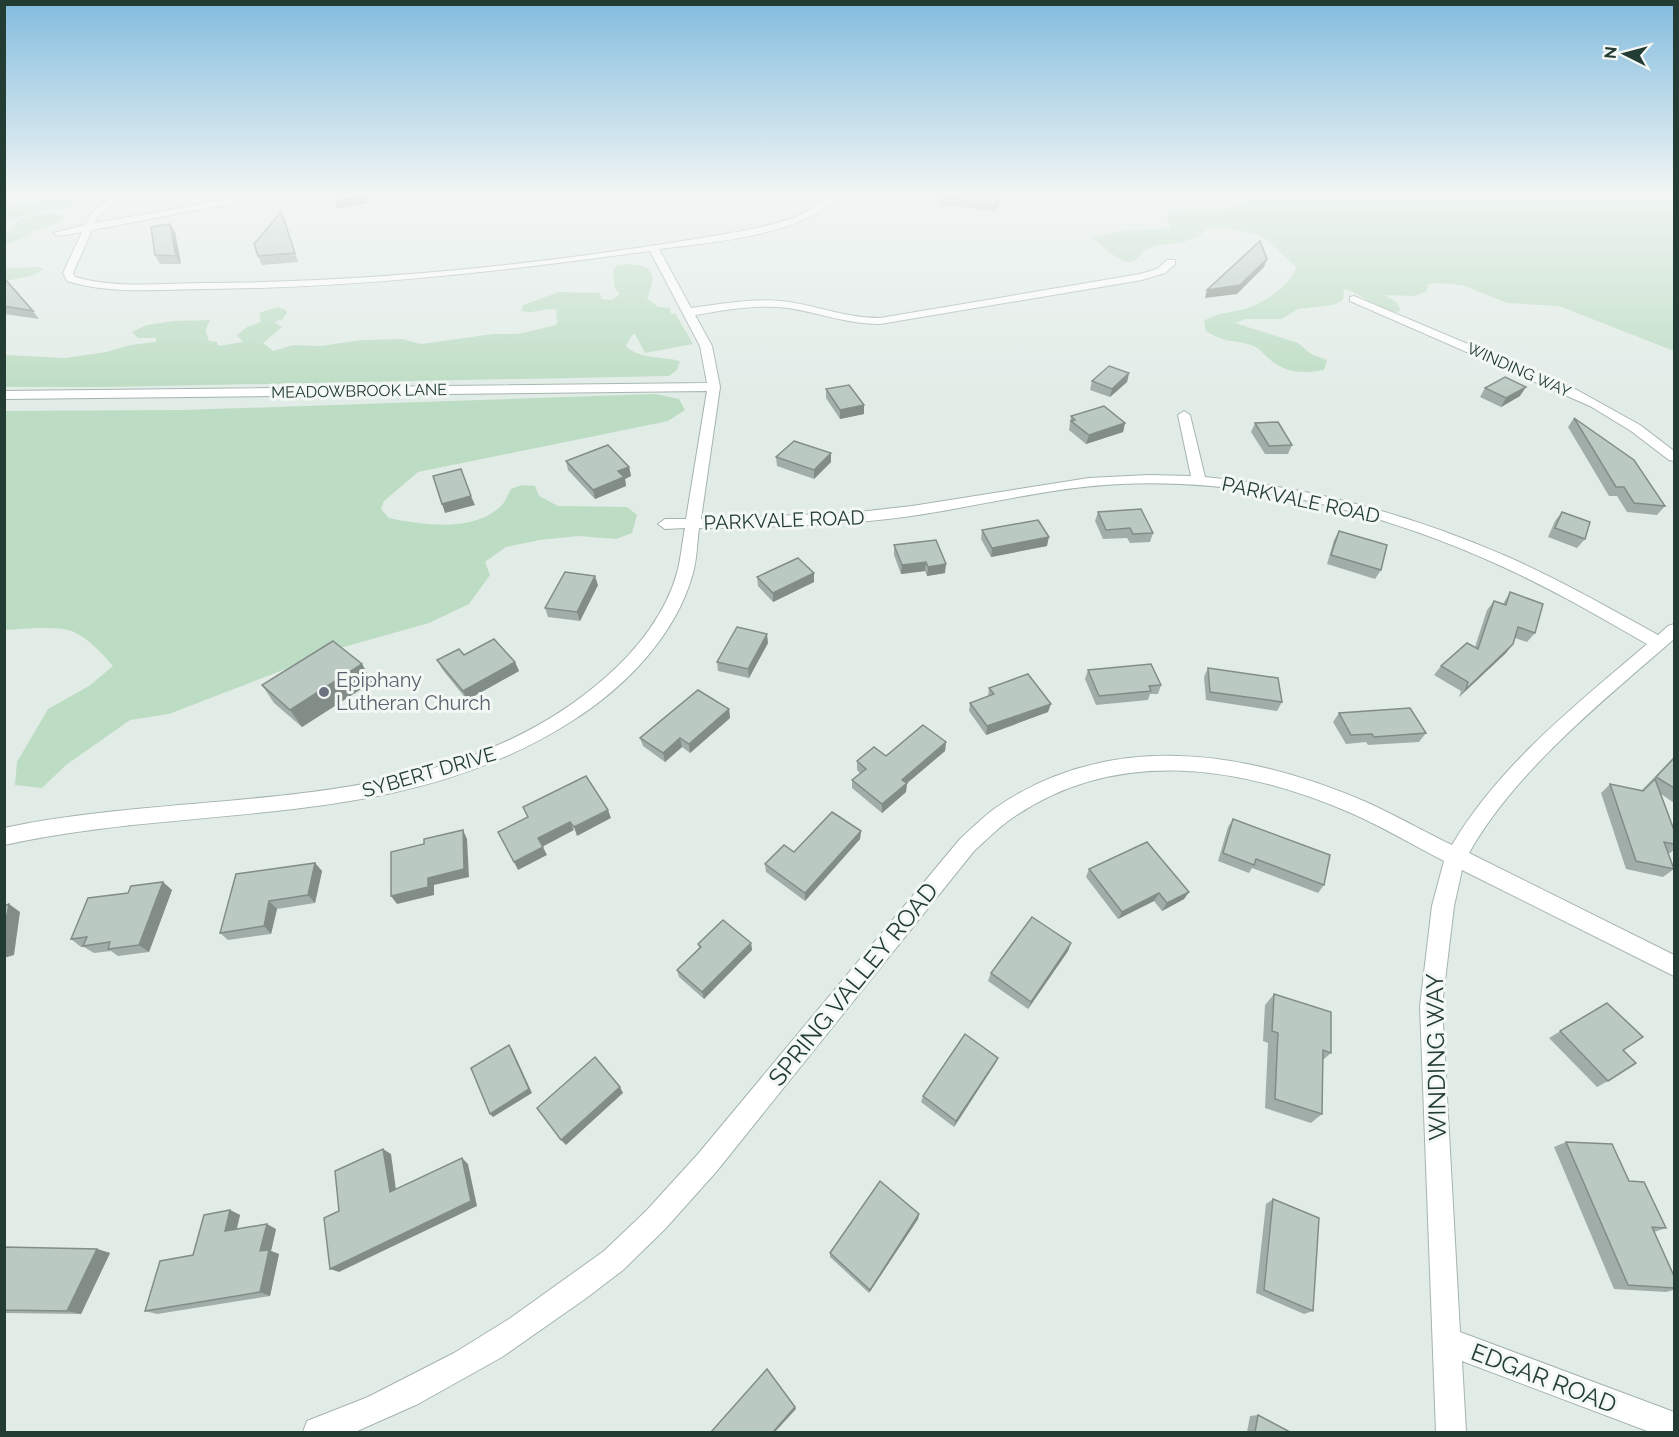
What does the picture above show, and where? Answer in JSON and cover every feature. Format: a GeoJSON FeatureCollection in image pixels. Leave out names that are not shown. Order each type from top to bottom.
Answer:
{"type":"FeatureCollection","features":[{"type":"Feature","properties":{"kind":"street"},"geometry":{"type":"LineString","coordinates":[[72,262],[68,273],[71,279],[94,284],[246,286],[375,280],[548,262]]}},
{"type":"Feature","properties":{"kind":"street","name":"SYBERT DRIVE"},"geometry":{"type":"LineString","coordinates":[[4,837],[62,826],[338,796],[389,787],[454,770],[530,740],[599,694],[634,662],[658,631],[675,601],[685,573],[714,387],[706,346],[662,262]]}},
{"type":"Feature","properties":{"kind":"street"},"geometry":{"type":"LineString","coordinates":[[690,312],[738,305],[788,305],[855,321],[880,321],[1142,277],[1161,271],[1171,262]]}},
{"type":"Feature","properties":{"kind":"street","name":"WINDING WAY"},"geometry":{"type":"LineString","coordinates":[[1354,299],[1565,389],[1624,421],[1661,445],[1674,457]]}},
{"type":"Feature","properties":{"kind":"street","name":"MEADOWBROOK LANE"},"geometry":{"type":"LineString","coordinates":[[4,395],[714,387]]}},
{"type":"Feature","properties":{"kind":"street"},"geometry":{"type":"LineString","coordinates":[[1184,416],[1199,480]]}},
{"type":"Feature","properties":{"kind":"street","name":"PARKVALE ROAD"},"geometry":{"type":"LineString","coordinates":[[665,524],[812,522],[913,510],[1066,485],[1147,479],[1199,480],[1255,487],[1313,498],[1422,528],[1527,572],[1667,637]]}},
{"type":"Feature","properties":{"kind":"street","name":"WINDING WAY"},"geometry":{"type":"LineString","coordinates":[[1451,1432],[1431,1006],[1443,906],[1455,858],[1476,822],[1536,754],[1563,727],[1667,637]]}},
{"type":"Feature","properties":{"kind":"street","name":"SPRING VALLEY ROAD"},"geometry":{"type":"LineString","coordinates":[[318,1432],[363,1416],[441,1378],[504,1341],[621,1254],[664,1212],[707,1163],[966,845],[1000,816],[1036,794],[1072,778],[1145,762],[1180,761],[1220,765],[1304,786],[1348,803],[1674,966]]}},
{"type":"Feature","properties":{"kind":"street","name":"EDGAR ROAD"},"geometry":{"type":"LineString","coordinates":[[1448,1341],[1674,1427]]}},
{"type":"Feature","properties":{"kind":"green space"},"geometry":{"type":"Polygon","coordinates":[[[1291,262],[1674,262],[1674,351],[1559,306],[1507,303],[1465,286],[1434,283],[1428,285],[1427,291],[1415,296],[1385,295],[1397,303],[1401,311],[1386,310],[1344,289],[1343,300],[1333,305],[1298,309],[1282,319],[1246,319],[1235,323],[1298,343],[1311,354],[1327,360],[1324,370],[1308,372],[1286,369],[1272,362],[1254,346],[1224,340],[1206,331],[1204,321],[1260,303],[1283,287],[1296,267],[1291,262]]]}},
{"type":"Feature","properties":{"kind":"green space"},"geometry":{"type":"Polygon","coordinates":[[[629,264],[648,269],[651,273],[652,284],[647,298],[658,307],[670,308],[671,314],[675,313],[693,344],[645,353],[635,334],[632,335],[626,346],[638,354],[680,361],[677,370],[669,376],[5,387],[5,355],[65,358],[106,352],[130,345],[155,342],[157,338],[138,338],[132,332],[147,325],[173,321],[210,320],[206,330],[209,341],[217,342],[218,346],[243,342],[237,335],[247,327],[261,322],[259,313],[278,307],[287,312],[283,319],[274,322],[282,327],[263,343],[273,351],[293,345],[320,346],[362,340],[402,339],[421,344],[493,334],[518,334],[556,325],[558,320],[557,310],[526,312],[521,311],[523,305],[559,292],[600,293],[602,299],[612,300],[620,294],[615,289],[613,271],[616,266],[629,264]]]}},
{"type":"Feature","properties":{"kind":"green space"},"geometry":{"type":"Polygon","coordinates":[[[40,267],[43,269],[35,274],[5,281],[4,268],[40,267]]]}},
{"type":"Feature","properties":{"kind":"green space"},"geometry":{"type":"Polygon","coordinates":[[[655,394],[679,399],[685,410],[668,421],[418,472],[384,501],[381,509],[389,518],[403,521],[448,525],[463,523],[491,514],[503,503],[511,489],[522,485],[535,486],[539,496],[558,506],[627,507],[637,515],[632,533],[616,539],[578,536],[506,547],[485,562],[490,575],[469,604],[429,623],[340,648],[169,714],[130,720],[66,765],[42,788],[15,785],[17,762],[48,709],[89,686],[113,666],[90,643],[74,632],[50,628],[5,630],[4,411],[185,410],[655,394]]]}},
{"type":"Feature","properties":{"kind":"building"},"geometry":{"type":"Polygon","coordinates":[[[1237,262],[1264,262],[1240,285],[1207,290],[1237,262]]]}},
{"type":"Feature","properties":{"kind":"building"},"geometry":{"type":"Polygon","coordinates":[[[4,278],[33,311],[4,306],[4,278]]]}},
{"type":"Feature","properties":{"kind":"building"},"geometry":{"type":"Polygon","coordinates":[[[1109,366],[1129,373],[1112,389],[1092,381],[1109,366]]]}},
{"type":"Feature","properties":{"kind":"building"},"geometry":{"type":"Polygon","coordinates":[[[1505,377],[1526,387],[1506,398],[1485,388],[1505,377]]]}},
{"type":"Feature","properties":{"kind":"building"},"geometry":{"type":"Polygon","coordinates":[[[849,385],[864,405],[840,410],[826,389],[849,385]]]}},
{"type":"Feature","properties":{"kind":"building"},"geometry":{"type":"Polygon","coordinates":[[[1104,406],[1125,423],[1089,435],[1071,421],[1075,420],[1071,416],[1104,406]]]}},
{"type":"Feature","properties":{"kind":"building"},"geometry":{"type":"Polygon","coordinates":[[[1574,418],[1634,460],[1665,506],[1634,503],[1624,487],[1616,487],[1574,418]]]}},
{"type":"Feature","properties":{"kind":"building"},"geometry":{"type":"Polygon","coordinates":[[[1278,422],[1292,445],[1269,446],[1255,423],[1278,422]]]}},
{"type":"Feature","properties":{"kind":"building"},"geometry":{"type":"Polygon","coordinates":[[[794,441],[831,453],[814,470],[776,457],[794,441]]]}},
{"type":"Feature","properties":{"kind":"building"},"geometry":{"type":"Polygon","coordinates":[[[608,445],[629,467],[618,471],[624,477],[593,490],[566,461],[608,445]]]}},
{"type":"Feature","properties":{"kind":"building"},"geometry":{"type":"Polygon","coordinates":[[[461,469],[471,496],[442,504],[433,476],[461,469]]]}},
{"type":"Feature","properties":{"kind":"building"},"geometry":{"type":"Polygon","coordinates":[[[1141,509],[1153,533],[1133,534],[1130,528],[1106,530],[1098,512],[1141,509]]]}},
{"type":"Feature","properties":{"kind":"building"},"geometry":{"type":"Polygon","coordinates":[[[1562,512],[1590,522],[1585,539],[1555,528],[1562,512]]]}},
{"type":"Feature","properties":{"kind":"building"},"geometry":{"type":"Polygon","coordinates":[[[1038,520],[1049,537],[992,548],[982,530],[1038,520]]]}},
{"type":"Feature","properties":{"kind":"building"},"geometry":{"type":"Polygon","coordinates":[[[1339,531],[1387,545],[1381,570],[1331,555],[1339,531]]]}},
{"type":"Feature","properties":{"kind":"building"},"geometry":{"type":"Polygon","coordinates":[[[936,540],[946,564],[928,567],[926,562],[902,565],[894,545],[936,540]]]}},
{"type":"Feature","properties":{"kind":"building"},"geometry":{"type":"Polygon","coordinates":[[[798,558],[814,573],[773,593],[757,577],[798,558]]]}},
{"type":"Feature","properties":{"kind":"building"},"geometry":{"type":"Polygon","coordinates":[[[565,572],[595,576],[577,612],[545,608],[565,572]]]}},
{"type":"Feature","properties":{"kind":"building"},"geometry":{"type":"Polygon","coordinates":[[[1510,592],[1543,604],[1535,633],[1518,627],[1513,644],[1466,689],[1468,682],[1441,666],[1467,643],[1478,649],[1494,601],[1506,605],[1510,592]]]}},
{"type":"Feature","properties":{"kind":"building"},"geometry":{"type":"Polygon","coordinates":[[[737,627],[767,634],[748,669],[717,662],[737,627]]]}},
{"type":"Feature","properties":{"kind":"building"},"geometry":{"type":"Polygon","coordinates":[[[494,639],[515,662],[463,691],[437,660],[459,649],[464,655],[494,639]]]}},
{"type":"Feature","properties":{"kind":"building"},"geometry":{"type":"Polygon","coordinates":[[[333,641],[362,664],[290,710],[262,685],[333,641]]]}},
{"type":"Feature","properties":{"kind":"building"},"geometry":{"type":"Polygon","coordinates":[[[1151,664],[1161,685],[1149,686],[1151,691],[1099,696],[1088,670],[1151,664]]]}},
{"type":"Feature","properties":{"kind":"building"},"geometry":{"type":"Polygon","coordinates":[[[1208,668],[1278,678],[1282,702],[1210,692],[1208,668]]]}},
{"type":"Feature","properties":{"kind":"building"},"geometry":{"type":"Polygon","coordinates":[[[1028,674],[1051,704],[987,726],[970,703],[994,694],[989,688],[1028,674]]]}},
{"type":"Feature","properties":{"kind":"building"},"geometry":{"type":"Polygon","coordinates":[[[698,690],[729,709],[689,744],[680,738],[663,753],[640,738],[698,690]]]}},
{"type":"Feature","properties":{"kind":"building"},"geometry":{"type":"Polygon","coordinates":[[[1410,708],[1426,733],[1374,737],[1372,734],[1351,735],[1339,713],[1410,708]]]}},
{"type":"Feature","properties":{"kind":"building"},"geometry":{"type":"Polygon","coordinates":[[[923,725],[946,742],[902,780],[907,783],[882,804],[852,780],[866,769],[857,761],[874,747],[886,756],[923,725]]]}},
{"type":"Feature","properties":{"kind":"building"},"geometry":{"type":"Polygon","coordinates":[[[1674,758],[1674,788],[1656,777],[1674,758]]]}},
{"type":"Feature","properties":{"kind":"building"},"geometry":{"type":"Polygon","coordinates":[[[586,776],[608,810],[574,827],[570,822],[538,838],[543,847],[514,862],[498,832],[528,817],[523,807],[586,776]]]}},
{"type":"Feature","properties":{"kind":"building"},"geometry":{"type":"Polygon","coordinates":[[[1655,779],[1674,830],[1674,844],[1664,842],[1674,869],[1636,861],[1610,784],[1643,791],[1655,779]]]}},
{"type":"Feature","properties":{"kind":"building"},"geometry":{"type":"Polygon","coordinates":[[[832,812],[861,831],[805,893],[765,864],[784,845],[794,852],[832,812]]]}},
{"type":"Feature","properties":{"kind":"building"},"geometry":{"type":"Polygon","coordinates":[[[1233,819],[1330,855],[1324,885],[1256,859],[1254,865],[1223,853],[1233,819]]]}},
{"type":"Feature","properties":{"kind":"building"},"geometry":{"type":"Polygon","coordinates":[[[463,830],[464,869],[428,878],[428,887],[391,896],[391,852],[424,844],[424,839],[463,830]]]}},
{"type":"Feature","properties":{"kind":"building"},"geometry":{"type":"Polygon","coordinates":[[[1147,842],[1189,892],[1167,903],[1159,893],[1122,912],[1089,869],[1147,842]]]}},
{"type":"Feature","properties":{"kind":"building"},"geometry":{"type":"Polygon","coordinates":[[[315,863],[308,895],[269,901],[264,926],[220,933],[236,874],[315,863]]]}},
{"type":"Feature","properties":{"kind":"building"},"geometry":{"type":"Polygon","coordinates":[[[163,882],[139,945],[108,949],[110,942],[83,946],[87,937],[71,939],[88,898],[128,893],[131,886],[163,882]]]}},
{"type":"Feature","properties":{"kind":"building"},"geometry":{"type":"Polygon","coordinates":[[[9,904],[4,931],[4,906],[9,904]]]}},
{"type":"Feature","properties":{"kind":"building"},"geometry":{"type":"Polygon","coordinates":[[[1032,917],[1071,943],[1031,1002],[991,973],[1032,917]]]}},
{"type":"Feature","properties":{"kind":"building"},"geometry":{"type":"Polygon","coordinates":[[[723,920],[751,943],[702,992],[677,970],[701,947],[698,944],[723,920]]]}},
{"type":"Feature","properties":{"kind":"building"},"geometry":{"type":"Polygon","coordinates":[[[1274,994],[1331,1012],[1331,1053],[1323,1050],[1322,1114],[1275,1099],[1278,1033],[1272,1031],[1274,994]]]}},
{"type":"Feature","properties":{"kind":"building"},"geometry":{"type":"Polygon","coordinates":[[[1607,1003],[1643,1037],[1623,1050],[1636,1063],[1608,1081],[1560,1031],[1607,1003]]]}},
{"type":"Feature","properties":{"kind":"building"},"geometry":{"type":"Polygon","coordinates":[[[965,1034],[998,1058],[956,1121],[923,1096],[965,1034]]]}},
{"type":"Feature","properties":{"kind":"building"},"geometry":{"type":"Polygon","coordinates":[[[509,1045],[529,1089],[490,1114],[471,1068],[509,1045]]]}},
{"type":"Feature","properties":{"kind":"building"},"geometry":{"type":"Polygon","coordinates":[[[595,1057],[620,1087],[561,1140],[537,1108],[595,1057]]]}},
{"type":"Feature","properties":{"kind":"building"},"geometry":{"type":"Polygon","coordinates":[[[1566,1142],[1612,1144],[1629,1181],[1644,1182],[1666,1228],[1652,1227],[1674,1276],[1674,1288],[1628,1285],[1566,1142]]]}},
{"type":"Feature","properties":{"kind":"building"},"geometry":{"type":"Polygon","coordinates":[[[383,1149],[390,1192],[462,1158],[471,1201],[330,1269],[324,1218],[339,1211],[335,1171],[383,1149]]]}},
{"type":"Feature","properties":{"kind":"building"},"geometry":{"type":"Polygon","coordinates":[[[880,1181],[919,1214],[870,1290],[830,1253],[880,1181]]]}},
{"type":"Feature","properties":{"kind":"building"},"geometry":{"type":"Polygon","coordinates":[[[1273,1199],[1319,1218],[1313,1311],[1264,1290],[1273,1199]]]}},
{"type":"Feature","properties":{"kind":"building"},"geometry":{"type":"Polygon","coordinates":[[[230,1210],[225,1231],[267,1224],[260,1251],[269,1250],[260,1292],[145,1311],[160,1261],[193,1255],[204,1215],[230,1210]]]}},
{"type":"Feature","properties":{"kind":"building"},"geometry":{"type":"Polygon","coordinates":[[[4,1247],[97,1249],[67,1311],[4,1310],[4,1247]]]}},
{"type":"Feature","properties":{"kind":"building"},"geometry":{"type":"Polygon","coordinates":[[[767,1369],[795,1407],[773,1432],[711,1432],[767,1369]]]}},
{"type":"Feature","properties":{"kind":"building"},"geometry":{"type":"Polygon","coordinates":[[[1258,1415],[1290,1432],[1255,1432],[1258,1415]]]}},
{"type":"Feature","properties":{"kind":"place","name":"Epiphany Lutheran Church"},"geometry":{"type":"Point","coordinates":[324,692]}}]}
